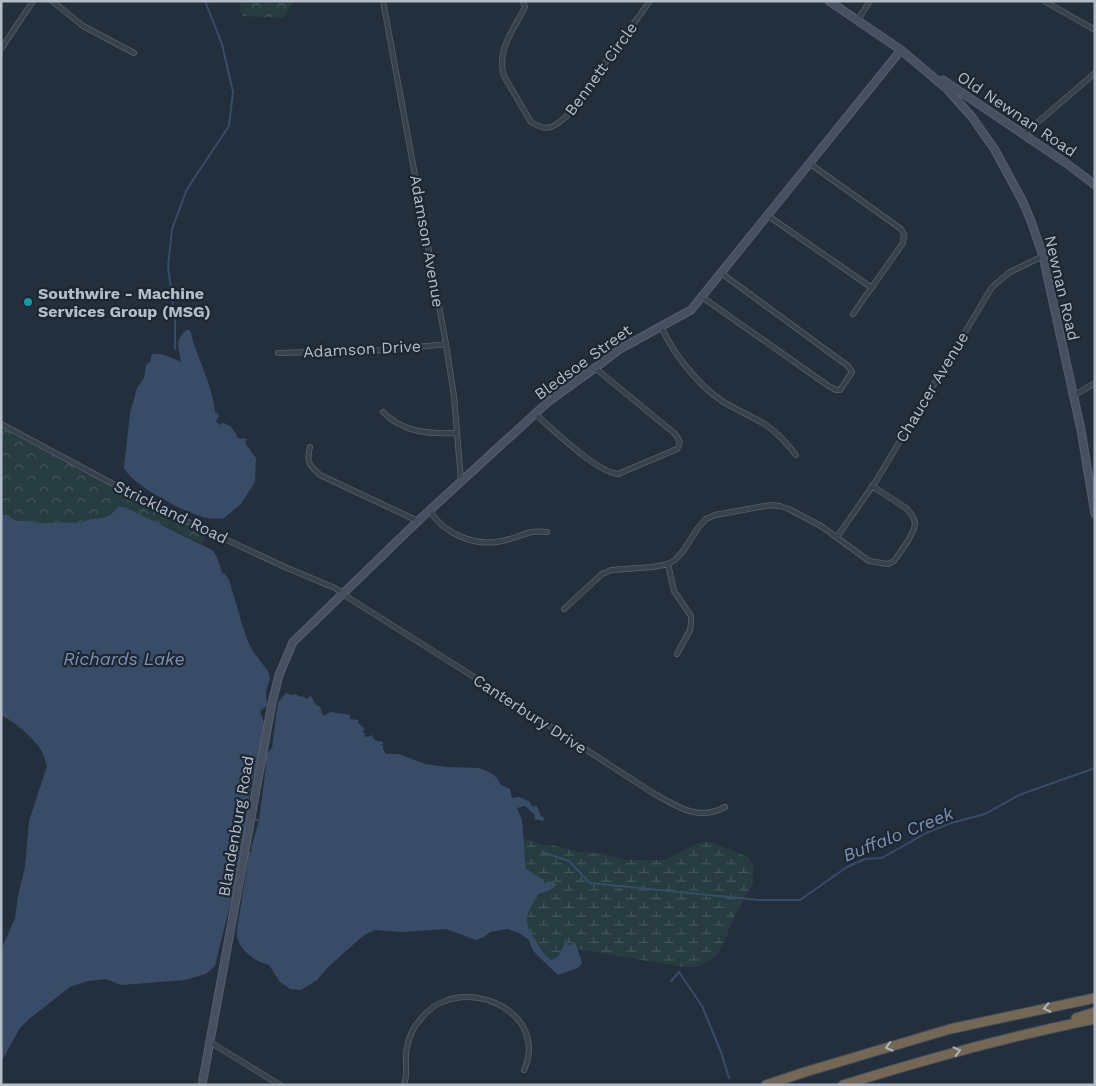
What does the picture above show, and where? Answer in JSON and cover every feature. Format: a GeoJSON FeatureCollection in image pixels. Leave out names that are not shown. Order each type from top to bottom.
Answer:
{"type":"FeatureCollection","features":[{"type":"Feature","properties":{"kind":"highway"},"geometry":{"type":"LineString","coordinates":[[766,1085],[950,1028],[1095,998]]}},
{"type":"Feature","properties":{"kind":"highway"},"geometry":{"type":"LineString","coordinates":[[1043,1030],[1095,1012]]}},
{"type":"Feature","properties":{"kind":"highway"},"geometry":{"type":"LineString","coordinates":[[843,1085],[935,1057],[1095,1019]]}},
{"type":"Feature","properties":{"kind":"street"},"geometry":{"type":"LineString","coordinates":[[1,49],[33,1]]}},
{"type":"Feature","properties":{"kind":"street"},"geometry":{"type":"LineString","coordinates":[[52,1],[83,26],[134,52]]}},
{"type":"Feature","properties":{"kind":"street","name":"Adamson Avenue"},"geometry":{"type":"LineString","coordinates":[[383,1],[446,344],[454,396],[462,482]]}},
{"type":"Feature","properties":{"kind":"street","name":"Bennett Circle"},"geometry":{"type":"LineString","coordinates":[[523,1],[524,7],[502,51],[501,68],[531,122],[539,127],[547,128],[555,126],[566,118],[650,1]]}},
{"type":"Feature","properties":{"kind":"street","name":"Newnan Road"},"geometry":{"type":"LineString","coordinates":[[828,1],[923,67],[946,88],[972,117],[995,150],[1027,212],[1043,256],[1081,430],[1095,514]]}},
{"type":"Feature","properties":{"kind":"street"},"geometry":{"type":"LineString","coordinates":[[857,21],[870,1]]}},
{"type":"Feature","properties":{"kind":"street"},"geometry":{"type":"LineString","coordinates":[[1044,1],[1095,30]]}},
{"type":"Feature","properties":{"kind":"street","name":"Bledsoe Street"},"geometry":{"type":"LineString","coordinates":[[343,593],[418,521],[549,401],[622,347],[691,310],[901,50]]}},
{"type":"Feature","properties":{"kind":"street","name":"Old Newnan Road"},"geometry":{"type":"LineString","coordinates":[[923,67],[1095,185]]}},
{"type":"Feature","properties":{"kind":"street"},"geometry":{"type":"LineString","coordinates":[[1023,135],[1095,73]]}},
{"type":"Feature","properties":{"kind":"street"},"geometry":{"type":"LineString","coordinates":[[809,163],[901,229],[904,234],[903,243],[853,314]]}},
{"type":"Feature","properties":{"kind":"street"},"geometry":{"type":"LineString","coordinates":[[767,214],[872,288]]}},
{"type":"Feature","properties":{"kind":"street","name":"Chaucer Avenue"},"geometry":{"type":"LineString","coordinates":[[837,537],[872,486],[992,287],[1010,272],[1043,256]]}},
{"type":"Feature","properties":{"kind":"street"},"geometry":{"type":"LineString","coordinates":[[702,297],[830,386],[840,390],[852,372],[848,366],[721,273]]}},
{"type":"Feature","properties":{"kind":"street"},"geometry":{"type":"LineString","coordinates":[[661,326],[668,342],[678,357],[706,387],[721,400],[766,424],[796,455]]}},
{"type":"Feature","properties":{"kind":"street","name":"Adamson Drive"},"geometry":{"type":"LineString","coordinates":[[278,353],[389,350],[446,344]]}},
{"type":"Feature","properties":{"kind":"street"},"geometry":{"type":"LineString","coordinates":[[535,414],[574,447],[610,473],[618,474],[677,449],[680,445],[674,433],[595,368]]}},
{"type":"Feature","properties":{"kind":"street"},"geometry":{"type":"LineString","coordinates":[[1073,396],[1095,383]]}},
{"type":"Feature","properties":{"kind":"street"},"geometry":{"type":"LineString","coordinates":[[383,412],[401,426],[418,432],[457,433]]}},
{"type":"Feature","properties":{"kind":"street","name":"Strickland Road"},"geometry":{"type":"LineString","coordinates":[[1,424],[154,506],[343,593]]}},
{"type":"Feature","properties":{"kind":"street"},"geometry":{"type":"LineString","coordinates":[[310,447],[307,457],[310,467],[320,475],[418,521]]}},
{"type":"Feature","properties":{"kind":"street"},"geometry":{"type":"LineString","coordinates":[[564,609],[602,574],[611,570],[653,568],[668,564],[683,551],[706,519],[715,515],[770,505],[789,509],[821,526],[869,561],[888,564],[894,561],[908,541],[915,522],[912,515],[872,486]]}},
{"type":"Feature","properties":{"kind":"street"},"geometry":{"type":"LineString","coordinates":[[430,511],[442,526],[457,535],[473,540],[502,541],[536,530],[547,532]]}},
{"type":"Feature","properties":{"kind":"street"},"geometry":{"type":"LineString","coordinates":[[668,564],[674,591],[691,616],[690,630],[677,654]]}},
{"type":"Feature","properties":{"kind":"street","name":"Canterbury Drive"},"geometry":{"type":"LineString","coordinates":[[343,593],[652,793],[686,810],[700,814],[714,813],[725,807]]}},
{"type":"Feature","properties":{"kind":"street","name":"Blandenburg Road"},"geometry":{"type":"LineString","coordinates":[[202,1085],[279,675],[294,642],[343,593]]}},
{"type":"Feature","properties":{"kind":"street"},"geometry":{"type":"LineString","coordinates":[[404,1085],[409,1039],[421,1018],[443,1001],[469,996],[502,1006],[518,1020],[526,1032],[530,1043],[529,1058],[524,1070]]}},
{"type":"Feature","properties":{"kind":"street"},"geometry":{"type":"LineString","coordinates":[[210,1042],[280,1085]]}},
{"type":"Feature","properties":{"kind":"green space"},"geometry":{"type":"Polygon","coordinates":[[[241,1],[294,1],[283,18],[243,16],[240,10],[241,1]]]}},
{"type":"Feature","properties":{"kind":"green space"},"geometry":{"type":"Polygon","coordinates":[[[1,427],[147,505],[207,534],[202,544],[124,507],[118,506],[107,517],[88,520],[82,523],[16,521],[8,515],[1,514],[1,427]]]}},
{"type":"Feature","properties":{"kind":"green space"},"geometry":{"type":"Polygon","coordinates":[[[523,838],[543,845],[580,852],[602,853],[626,860],[665,860],[699,843],[708,842],[748,857],[754,868],[752,885],[715,957],[696,967],[683,967],[577,949],[575,942],[569,946],[566,938],[559,954],[551,960],[542,951],[532,934],[527,918],[538,894],[548,891],[557,885],[544,884],[542,878],[527,870],[523,838]]]}},
{"type":"Feature","properties":{"kind":"water"},"geometry":{"type":"Polygon","coordinates":[[[186,330],[189,330],[191,333],[208,382],[215,412],[219,415],[216,422],[221,425],[223,423],[228,425],[238,438],[247,439],[245,443],[256,458],[255,482],[241,504],[223,519],[207,518],[174,505],[138,483],[124,468],[130,413],[137,388],[144,378],[146,365],[150,362],[152,354],[163,355],[181,362],[179,342],[186,330]]]}},
{"type":"Feature","properties":{"kind":"water","name":"Richards Lake"},"geometry":{"type":"Polygon","coordinates":[[[118,506],[127,508],[212,550],[217,557],[222,573],[229,580],[246,637],[252,650],[268,671],[270,678],[266,691],[267,706],[260,711],[265,726],[251,785],[235,884],[215,966],[206,974],[185,980],[121,985],[106,979],[88,981],[70,987],[20,1028],[1,1062],[1,950],[15,918],[25,867],[29,821],[47,766],[42,751],[36,743],[16,724],[1,716],[1,514],[8,515],[16,521],[82,523],[88,520],[107,517],[118,506]]]}},
{"type":"Feature","properties":{"kind":"water"},"geometry":{"type":"Polygon","coordinates":[[[286,693],[303,696],[306,699],[311,696],[316,705],[320,707],[323,716],[331,712],[350,715],[350,719],[358,720],[358,723],[364,728],[363,733],[366,733],[364,736],[372,735],[374,740],[383,742],[383,744],[380,744],[383,745],[386,754],[399,754],[425,764],[479,768],[491,773],[501,785],[510,789],[512,798],[520,797],[529,801],[532,806],[537,806],[541,817],[544,818],[543,821],[534,819],[535,815],[525,806],[517,808],[522,820],[526,869],[544,880],[544,884],[548,881],[557,885],[548,891],[538,894],[528,913],[527,922],[541,949],[551,960],[559,954],[566,938],[569,946],[575,942],[582,963],[578,968],[558,975],[536,954],[529,940],[519,933],[507,929],[490,932],[476,940],[446,929],[402,932],[375,930],[364,935],[328,967],[317,980],[301,990],[290,989],[280,982],[269,965],[258,961],[246,952],[240,944],[237,930],[249,853],[252,851],[251,848],[259,821],[266,766],[265,755],[272,748],[278,702],[286,693]]]}},
{"type":"Feature","properties":{"kind":"waterway"},"geometry":{"type":"LineString","coordinates":[[175,349],[175,319],[168,267],[172,229],[187,189],[229,126],[233,92],[222,44],[205,1]]}},
{"type":"Feature","properties":{"kind":"waterway"},"geometry":{"type":"LineString","coordinates":[[154,514],[162,498]]}},
{"type":"Feature","properties":{"kind":"waterway","name":"Buffalo Creek"},"geometry":{"type":"LineString","coordinates":[[542,852],[569,861],[590,883],[759,900],[800,900],[847,867],[865,859],[882,858],[926,833],[951,823],[985,814],[1019,795],[1095,768]]}},
{"type":"Feature","properties":{"kind":"waterway","name":"Buffalo Creek"},"geometry":{"type":"LineString","coordinates":[[247,816],[259,821]]}},
{"type":"Feature","properties":{"kind":"waterway"},"geometry":{"type":"LineString","coordinates":[[671,981],[679,972],[702,1006],[721,1052],[729,1078]]}},
{"type":"Feature","properties":{"kind":"place","name":"Southwire - Machine Services Group (MSG)"},"geometry":{"type":"Point","coordinates":[28,302]}}]}
